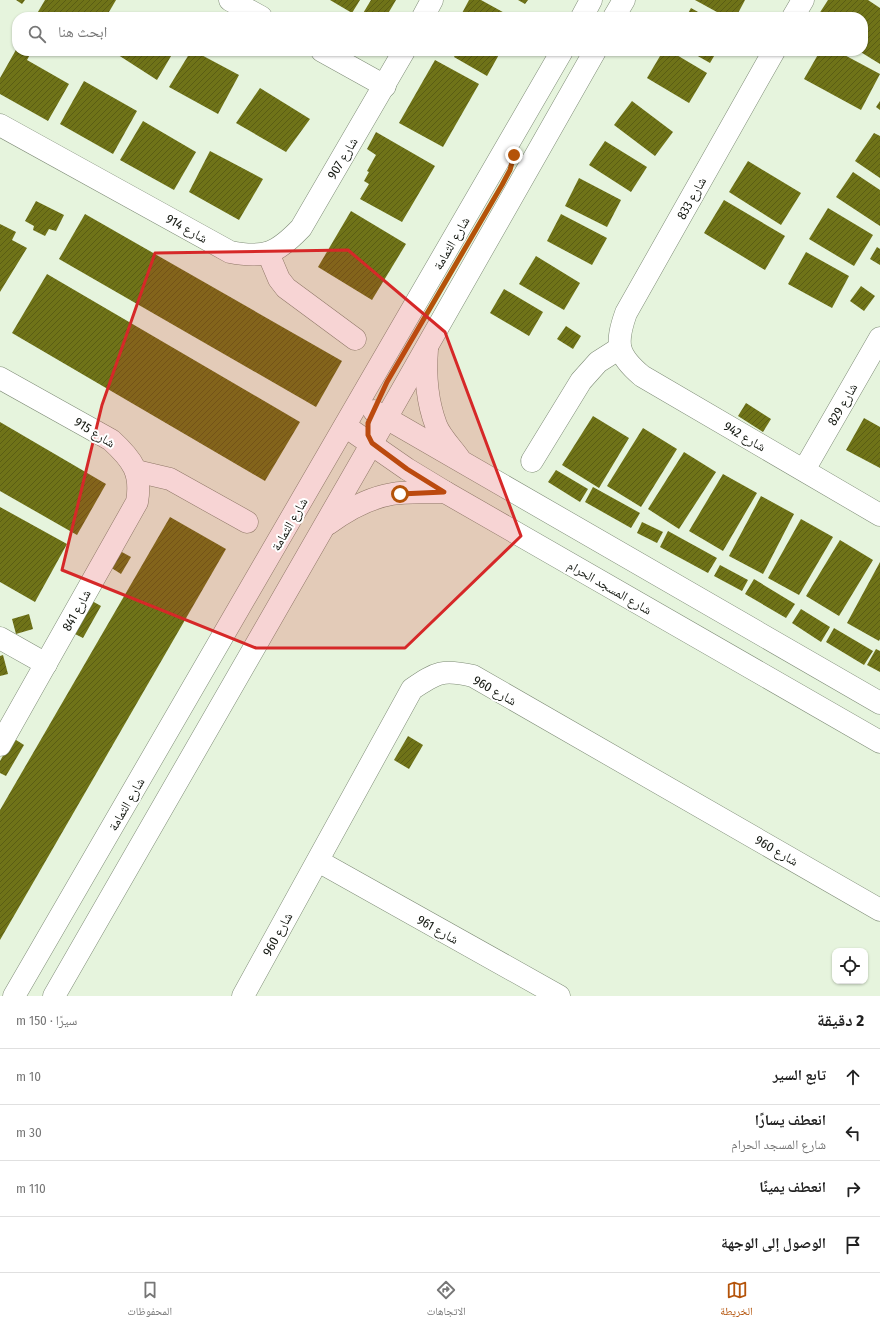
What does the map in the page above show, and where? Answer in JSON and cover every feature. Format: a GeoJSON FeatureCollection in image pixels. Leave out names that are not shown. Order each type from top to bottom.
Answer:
{"type":"FeatureCollection","features":[{"type":"Feature","properties":{"kind":"street"},"geometry":{"type":"LineString","coordinates":[[230,0],[252,12]]}},
{"type":"Feature","properties":{"kind":"street"},"geometry":{"type":"LineString","coordinates":[[426,12],[432,0]]}},
{"type":"Feature","properties":{"kind":"street"},"geometry":{"type":"LineString","coordinates":[[585,12],[592,0]]}},
{"type":"Feature","properties":{"kind":"street"},"geometry":{"type":"LineString","coordinates":[[617,12],[624,0]]}},
{"type":"Feature","properties":{"kind":"street"},"geometry":{"type":"LineString","coordinates":[[796,12],[803,0]]}},
{"type":"Feature","properties":{"kind":"street"},"geometry":{"type":"LineString","coordinates":[[331,56],[384,86]]}},
{"type":"Feature","properties":{"kind":"street","name":"شارع 907"},"geometry":{"type":"LineString","coordinates":[[268,253],[286,243],[301,228],[401,56]]}},
{"type":"Feature","properties":{"kind":"street","name":"شارع الثمامة"},"geometry":{"type":"LineString","coordinates":[[373,410],[518,130],[559,56]]}},
{"type":"Feature","properties":{"kind":"street","name":"شارع الثمامة"},"geometry":{"type":"LineString","coordinates":[[13,993],[345,426],[373,410],[428,344],[592,56]]}},
{"type":"Feature","properties":{"kind":"street","name":"شارع 833"},"geometry":{"type":"LineString","coordinates":[[620,348],[620,331],[626,313],[771,56]]}},
{"type":"Feature","properties":{"kind":"street","name":"شارع 914"},"geometry":{"type":"LineString","coordinates":[[0,125],[230,252],[249,256],[268,253]]}},
{"type":"Feature","properties":{"kind":"street"},"geometry":{"type":"LineString","coordinates":[[268,253],[279,279],[286,288],[355,339]]}},
{"type":"Feature","properties":{"kind":"street","name":"شارع 829"},"geometry":{"type":"LineString","coordinates":[[804,470],[880,338]]}},
{"type":"Feature","properties":{"kind":"street"},"geometry":{"type":"LineString","coordinates":[[428,344],[425,369],[428,395],[436,424],[463,464]]}},
{"type":"Feature","properties":{"kind":"street"},"geometry":{"type":"LineString","coordinates":[[532,461],[581,381],[598,362],[620,348]]}},
{"type":"Feature","properties":{"kind":"street","name":"شارع 942"},"geometry":{"type":"LineString","coordinates":[[620,348],[627,364],[642,376],[880,515]]}},
{"type":"Feature","properties":{"kind":"street","name":"شارع 915"},"geometry":{"type":"LineString","coordinates":[[0,378],[111,440],[126,454],[136,471]]}},
{"type":"Feature","properties":{"kind":"street"},"geometry":{"type":"LineString","coordinates":[[54,996],[372,443],[367,430],[373,410],[463,464],[880,703]]}},
{"type":"Feature","properties":{"kind":"street","name":"شارع المسجد الحرام"},"geometry":{"type":"LineString","coordinates":[[345,426],[372,443],[407,469],[444,492],[880,742]]}},
{"type":"Feature","properties":{"kind":"street"},"geometry":{"type":"LineString","coordinates":[[136,471],[170,479],[247,522]]}},
{"type":"Feature","properties":{"kind":"street","name":"شارع 841"},"geometry":{"type":"LineString","coordinates":[[0,745],[137,502],[139,486],[136,471]]}},
{"type":"Feature","properties":{"kind":"street"},"geometry":{"type":"LineString","coordinates":[[324,527],[345,512],[368,501],[393,494],[444,492]]}},
{"type":"Feature","properties":{"kind":"street"},"geometry":{"type":"LineString","coordinates":[[0,638],[46,664]]}},
{"type":"Feature","properties":{"kind":"street","name":"شارع 960"},"geometry":{"type":"LineString","coordinates":[[243,996],[412,689],[433,675],[453,671],[473,676],[880,910]]}},
{"type":"Feature","properties":{"kind":"street","name":"شارع 961"},"geometry":{"type":"LineString","coordinates":[[318,862],[558,996]]}},
{"type":"Feature","properties":{"kind":"highlighted area"},"geometry":{"type":"Polygon","coordinates":[[[348,250],[445,332],[521,536],[405,648],[256,648],[62,570],[102,405],[155,253],[348,250]]]}},
{"type":"Feature","properties":{"kind":"building"},"geometry":{"type":"Polygon","coordinates":[[[16,0],[25,0],[22,4],[16,0]]]}},
{"type":"Feature","properties":{"kind":"building"},"geometry":{"type":"Polygon","coordinates":[[[45,0],[116,0],[109,12],[38,12],[45,0]]]}},
{"type":"Feature","properties":{"kind":"building"},"geometry":{"type":"Polygon","coordinates":[[[330,0],[360,0],[353,12],[330,0]]]}},
{"type":"Feature","properties":{"kind":"building"},"geometry":{"type":"Polygon","coordinates":[[[371,0],[396,0],[389,12],[364,12],[371,0]]]}},
{"type":"Feature","properties":{"kind":"building"},"geometry":{"type":"Polygon","coordinates":[[[469,0],[481,0],[503,12],[463,12],[469,0]]]}},
{"type":"Feature","properties":{"kind":"building"},"geometry":{"type":"Polygon","coordinates":[[[518,0],[528,0],[525,4],[518,0]]]}},
{"type":"Feature","properties":{"kind":"building"},"geometry":{"type":"Polygon","coordinates":[[[695,0],[745,0],[739,12],[717,12],[695,0]]]}},
{"type":"Feature","properties":{"kind":"building"},"geometry":{"type":"Polygon","coordinates":[[[828,0],[868,0],[880,8],[880,64],[867,56],[868,12],[820,12],[828,0]]]}},
{"type":"Feature","properties":{"kind":"building"},"geometry":{"type":"Polygon","coordinates":[[[691,8],[698,12],[689,12],[691,8]]]}},
{"type":"Feature","properties":{"kind":"building"},"geometry":{"type":"Polygon","coordinates":[[[12,56],[29,56],[27,60],[69,84],[48,121],[0,94],[0,78],[12,56]]]}},
{"type":"Feature","properties":{"kind":"building"},"geometry":{"type":"Polygon","coordinates":[[[120,56],[171,56],[157,80],[120,56]]]}},
{"type":"Feature","properties":{"kind":"building"},"geometry":{"type":"Polygon","coordinates":[[[188,56],[203,56],[239,75],[218,114],[169,87],[188,56]]]}},
{"type":"Feature","properties":{"kind":"building"},"geometry":{"type":"Polygon","coordinates":[[[454,56],[498,56],[487,76],[454,56]]]}},
{"type":"Feature","properties":{"kind":"building"},"geometry":{"type":"Polygon","coordinates":[[[660,56],[678,56],[707,73],[689,103],[647,78],[660,56]]]}},
{"type":"Feature","properties":{"kind":"building"},"geometry":{"type":"Polygon","coordinates":[[[698,56],[714,56],[710,63],[698,56]]]}},
{"type":"Feature","properties":{"kind":"building"},"geometry":{"type":"Polygon","coordinates":[[[817,56],[846,56],[880,74],[861,110],[804,79],[817,56]]]}},
{"type":"Feature","properties":{"kind":"building"},"geometry":{"type":"Polygon","coordinates":[[[435,60],[479,84],[443,147],[399,123],[435,60]]]}},
{"type":"Feature","properties":{"kind":"building"},"geometry":{"type":"Polygon","coordinates":[[[84,81],[137,111],[113,154],[60,124],[84,81]]]}},
{"type":"Feature","properties":{"kind":"building"},"geometry":{"type":"Polygon","coordinates":[[[260,88],[310,119],[286,152],[236,123],[260,88]]]}},
{"type":"Feature","properties":{"kind":"building"},"geometry":{"type":"Polygon","coordinates":[[[632,101],[673,132],[655,156],[614,125],[632,101]]]}},
{"type":"Feature","properties":{"kind":"building"},"geometry":{"type":"Polygon","coordinates":[[[880,101],[880,110],[876,107],[880,101]]]}},
{"type":"Feature","properties":{"kind":"building"},"geometry":{"type":"Polygon","coordinates":[[[143,121],[196,152],[174,190],[120,160],[143,121]]]}},
{"type":"Feature","properties":{"kind":"building"},"geometry":{"type":"Polygon","coordinates":[[[376,132],[435,166],[402,222],[360,199],[369,184],[364,181],[369,172],[367,171],[376,155],[367,149],[376,132]]]}},
{"type":"Feature","properties":{"kind":"building"},"geometry":{"type":"Polygon","coordinates":[[[874,133],[880,136],[880,178],[855,161],[874,133]]]}},
{"type":"Feature","properties":{"kind":"building"},"geometry":{"type":"Polygon","coordinates":[[[605,141],[647,167],[631,192],[589,165],[605,141]]]}},
{"type":"Feature","properties":{"kind":"building"},"geometry":{"type":"Polygon","coordinates":[[[210,151],[263,179],[239,220],[189,192],[210,151]]]}},
{"type":"Feature","properties":{"kind":"building"},"geometry":{"type":"Polygon","coordinates":[[[748,161],[801,193],[781,225],[729,192],[748,161]]]}},
{"type":"Feature","properties":{"kind":"building"},"geometry":{"type":"Polygon","coordinates":[[[853,172],[880,190],[880,226],[836,197],[853,172]]]}},
{"type":"Feature","properties":{"kind":"building"},"geometry":{"type":"Polygon","coordinates":[[[579,178],[621,200],[607,227],[565,206],[579,178]]]}},
{"type":"Feature","properties":{"kind":"building"},"geometry":{"type":"Polygon","coordinates":[[[724,200],[785,236],[765,270],[704,233],[724,200]]]}},
{"type":"Feature","properties":{"kind":"building"},"geometry":{"type":"Polygon","coordinates":[[[36,201],[64,215],[56,231],[49,229],[45,236],[33,230],[34,226],[25,221],[36,201]]]}},
{"type":"Feature","properties":{"kind":"building"},"geometry":{"type":"Polygon","coordinates":[[[828,208],[873,235],[854,266],[809,239],[828,208]]]}},
{"type":"Feature","properties":{"kind":"building"},"geometry":{"type":"Polygon","coordinates":[[[351,211],[406,244],[372,300],[318,267],[351,211]]]}},
{"type":"Feature","properties":{"kind":"building"},"geometry":{"type":"Polygon","coordinates":[[[85,214],[342,361],[316,407],[59,259],[85,214]]]}},
{"type":"Feature","properties":{"kind":"building"},"geometry":{"type":"Polygon","coordinates":[[[561,214],[607,238],[592,265],[547,241],[561,214]]]}},
{"type":"Feature","properties":{"kind":"building"},"geometry":{"type":"Polygon","coordinates":[[[0,224],[16,232],[12,240],[27,248],[0,292],[0,224]]]}},
{"type":"Feature","properties":{"kind":"building"},"geometry":{"type":"Polygon","coordinates":[[[877,247],[880,249],[880,265],[870,259],[877,247]]]}},
{"type":"Feature","properties":{"kind":"building"},"geometry":{"type":"Polygon","coordinates":[[[806,252],[849,276],[832,308],[788,284],[806,252]]]}},
{"type":"Feature","properties":{"kind":"building"},"geometry":{"type":"Polygon","coordinates":[[[536,256],[580,283],[564,310],[519,284],[536,256]]]}},
{"type":"Feature","properties":{"kind":"building"},"geometry":{"type":"Polygon","coordinates":[[[47,274],[300,422],[265,481],[12,333],[47,274]]]}},
{"type":"Feature","properties":{"kind":"building"},"geometry":{"type":"Polygon","coordinates":[[[861,286],[875,296],[864,311],[850,301],[861,286]]]}},
{"type":"Feature","properties":{"kind":"building"},"geometry":{"type":"Polygon","coordinates":[[[504,289],[543,312],[529,336],[490,313],[504,289]]]}},
{"type":"Feature","properties":{"kind":"building"},"geometry":{"type":"Polygon","coordinates":[[[566,326],[581,336],[573,349],[557,339],[566,326]]]}},
{"type":"Feature","properties":{"kind":"building"},"geometry":{"type":"Polygon","coordinates":[[[746,403],[771,419],[763,432],[738,416],[746,403]]]}},
{"type":"Feature","properties":{"kind":"building"},"geometry":{"type":"Polygon","coordinates":[[[593,416],[629,438],[599,488],[562,465],[593,416]]]}},
{"type":"Feature","properties":{"kind":"building"},"geometry":{"type":"Polygon","coordinates":[[[864,418],[880,427],[880,468],[846,450],[864,418]]]}},
{"type":"Feature","properties":{"kind":"building"},"geometry":{"type":"Polygon","coordinates":[[[0,422],[106,484],[77,535],[0,491],[0,422]]]}},
{"type":"Feature","properties":{"kind":"building"},"geometry":{"type":"Polygon","coordinates":[[[643,428],[677,449],[641,507],[607,486],[643,428]]]}},
{"type":"Feature","properties":{"kind":"building"},"geometry":{"type":"Polygon","coordinates":[[[684,452],[716,472],[679,529],[648,509],[684,452]]]}},
{"type":"Feature","properties":{"kind":"building"},"geometry":{"type":"Polygon","coordinates":[[[556,470],[588,489],[580,502],[548,482],[556,470]]]}},
{"type":"Feature","properties":{"kind":"building"},"geometry":{"type":"Polygon","coordinates":[[[723,474],[757,493],[723,551],[689,531],[723,474]]]}},
{"type":"Feature","properties":{"kind":"building"},"geometry":{"type":"Polygon","coordinates":[[[593,487],[640,513],[631,528],[585,502],[593,487]]]}},
{"type":"Feature","properties":{"kind":"building"},"geometry":{"type":"Polygon","coordinates":[[[761,496],[794,514],[763,574],[729,556],[761,496]]]}},
{"type":"Feature","properties":{"kind":"building"},"geometry":{"type":"Polygon","coordinates":[[[0,507],[67,544],[35,602],[0,582],[0,507]]]}},
{"type":"Feature","properties":{"kind":"building"},"geometry":{"type":"Polygon","coordinates":[[[170,517],[226,549],[0,940],[0,810],[170,517]]]}},
{"type":"Feature","properties":{"kind":"building"},"geometry":{"type":"Polygon","coordinates":[[[801,519],[833,537],[799,595],[768,578],[801,519]]]}},
{"type":"Feature","properties":{"kind":"building"},"geometry":{"type":"Polygon","coordinates":[[[642,522],[663,532],[657,543],[637,533],[642,522]]]}},
{"type":"Feature","properties":{"kind":"building"},"geometry":{"type":"Polygon","coordinates":[[[668,531],[717,558],[708,573],[660,547],[668,531]]]}},
{"type":"Feature","properties":{"kind":"building"},"geometry":{"type":"Polygon","coordinates":[[[840,540],[873,560],[839,616],[806,596],[840,540]]]}},
{"type":"Feature","properties":{"kind":"building"},"geometry":{"type":"Polygon","coordinates":[[[120,551],[131,557],[121,574],[110,567],[120,551]]]}},
{"type":"Feature","properties":{"kind":"building"},"geometry":{"type":"Polygon","coordinates":[[[880,562],[880,639],[879,641],[847,623],[880,562]]]}},
{"type":"Feature","properties":{"kind":"building"},"geometry":{"type":"Polygon","coordinates":[[[720,565],[748,580],[742,591],[714,576],[720,565]]]}},
{"type":"Feature","properties":{"kind":"building"},"geometry":{"type":"Polygon","coordinates":[[[754,579],[795,604],[786,618],[745,594],[754,579]]]}},
{"type":"Feature","properties":{"kind":"building"},"geometry":{"type":"Polygon","coordinates":[[[92,601],[101,606],[83,638],[73,633],[92,601]]]}},
{"type":"Feature","properties":{"kind":"building"},"geometry":{"type":"Polygon","coordinates":[[[801,609],[830,627],[821,642],[792,623],[801,609]]]}},
{"type":"Feature","properties":{"kind":"building"},"geometry":{"type":"Polygon","coordinates":[[[29,614],[33,629],[16,634],[12,619],[29,614]]]}},
{"type":"Feature","properties":{"kind":"building"},"geometry":{"type":"Polygon","coordinates":[[[834,628],[873,651],[864,665],[826,642],[834,628]]]}},
{"type":"Feature","properties":{"kind":"building"},"geometry":{"type":"Polygon","coordinates":[[[876,649],[880,651],[880,672],[867,665],[876,649]]]}},
{"type":"Feature","properties":{"kind":"building"},"geometry":{"type":"Polygon","coordinates":[[[3,655],[8,674],[0,676],[0,656],[3,655]]]}},
{"type":"Feature","properties":{"kind":"building"},"geometry":{"type":"Polygon","coordinates":[[[408,736],[423,745],[409,769],[394,760],[408,736]]]}},
{"type":"Feature","properties":{"kind":"building"},"geometry":{"type":"Polygon","coordinates":[[[13,738],[24,745],[6,776],[0,773],[0,761],[13,738]]]}},
{"type":"Feature","properties":{"kind":"route"},"geometry":{"type":"LineString","coordinates":[[400,494],[444,492],[407,469],[372,443],[367,430],[370,417],[387,382],[502,185],[510,170],[514,155]]}}]}
